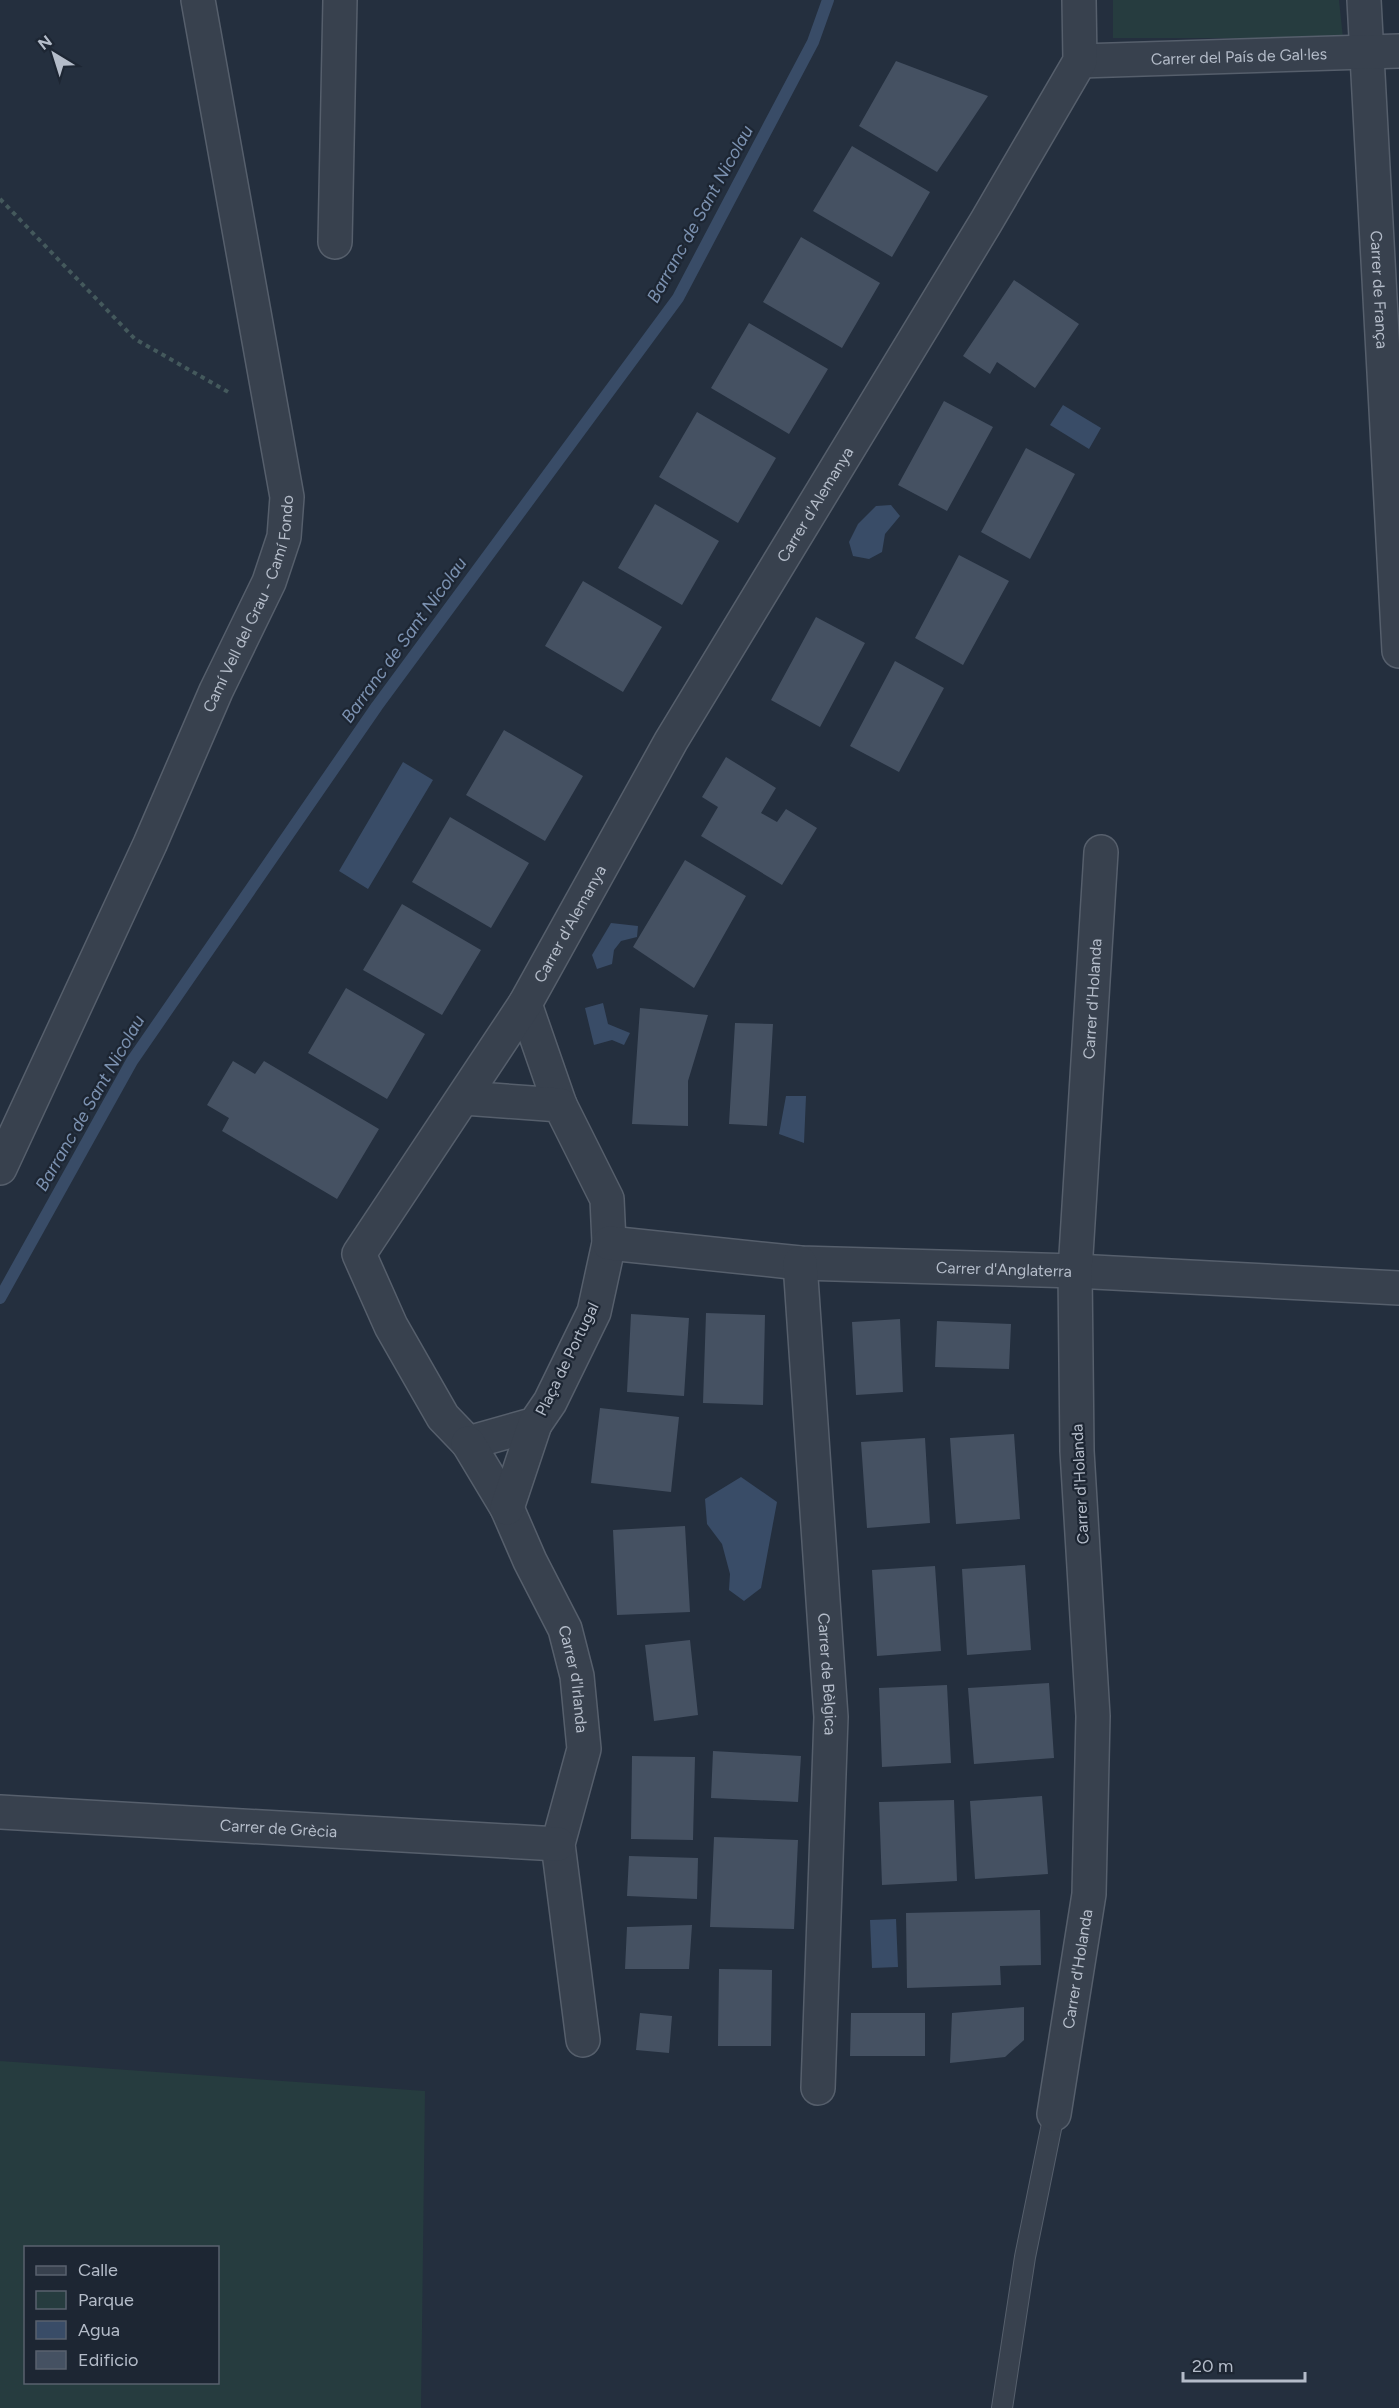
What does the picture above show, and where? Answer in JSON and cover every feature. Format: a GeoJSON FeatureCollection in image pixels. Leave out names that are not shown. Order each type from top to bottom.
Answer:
{"type":"FeatureCollection","features":[{"type":"Feature","properties":{"kind":"street","name":"Camí Vell del Grau - Camí Fondo"},"geometry":{"type":"LineString","coordinates":[[0,1168],[150,844],[216,691],[268,582],[284,537],[287,497],[198,0]]}},
{"type":"Feature","properties":{"kind":"street"},"geometry":{"type":"LineString","coordinates":[[335,242],[340,0]]}},
{"type":"Feature","properties":{"kind":"street"},"geometry":{"type":"LineString","coordinates":[[1079,0],[1080,61]]}},
{"type":"Feature","properties":{"kind":"street","name":"Carrer de França"},"geometry":{"type":"LineString","coordinates":[[1364,0],[1384,51],[1399,651]]}},
{"type":"Feature","properties":{"kind":"street","name":"Carrer del País de Gal·les"},"geometry":{"type":"LineString","coordinates":[[1080,61],[1384,51]]}},
{"type":"Feature","properties":{"kind":"street","name":"Carrer d'Alemanya"},"geometry":{"type":"LineString","coordinates":[[465,1098],[525,1005],[671,741],[986,222],[1080,61]]}},
{"type":"Feature","properties":{"kind":"street","name":"Carrer d'Holanda"},"geometry":{"type":"LineString","coordinates":[[1054,2114],[1089,1894],[1093,1716],[1077,1451],[1075,1271],[1101,852]]}},
{"type":"Feature","properties":{"kind":"street"},"geometry":{"type":"LineString","coordinates":[[468,1443],[443,1417],[392,1326],[359,1254],[465,1098],[560,1105],[525,1005]]}},
{"type":"Feature","properties":{"kind":"street","name":"Plaça de Portugal"},"geometry":{"type":"LineString","coordinates":[[468,1443],[535,1424],[550,1402],[594,1312],[609,1243],[608,1199],[560,1105]]}},
{"type":"Feature","properties":{"kind":"street","name":"Carrer d'Anglaterra"},"geometry":{"type":"LineString","coordinates":[[609,1243],[800,1263],[1075,1271],[1399,1288]]}},
{"type":"Feature","properties":{"kind":"street","name":"Carrer de Bèlgica"},"geometry":{"type":"LineString","coordinates":[[800,1263],[831,1717],[818,2088]]}},
{"type":"Feature","properties":{"kind":"street"},"geometry":{"type":"LineString","coordinates":[[507,1508],[535,1424]]}},
{"type":"Feature","properties":{"kind":"street","name":"Carrer d'Irlanda"},"geometry":{"type":"LineString","coordinates":[[468,1443],[507,1508],[530,1561],[565,1629],[577,1676],[584,1749],[558,1844],[583,2040]]}},
{"type":"Feature","properties":{"kind":"street","name":"Carrer de Grècia"},"geometry":{"type":"LineString","coordinates":[[0,1812],[558,1844]]}},
{"type":"Feature","properties":{"kind":"lane"},"geometry":{"type":"LineString","coordinates":[[1002,2408],[1025,2256],[1054,2114]]}},
{"type":"Feature","properties":{"kind":"path"},"geometry":{"type":"LineString","coordinates":[[0,199],[135,339],[273,418]]}},
{"type":"Feature","properties":{"kind":"green space"},"geometry":{"type":"Polygon","coordinates":[[[1113,0],[1339,0],[1343,38],[1113,38],[1113,0]]]}},
{"type":"Feature","properties":{"kind":"green space"},"geometry":{"type":"Polygon","coordinates":[[[0,2061],[425,2091],[421,2408],[0,2408],[0,2061]]]}},
{"type":"Feature","properties":{"kind":"water"},"geometry":{"type":"Polygon","coordinates":[[[1063,405],[1101,428],[1089,449],[1050,425],[1063,405]]]}},
{"type":"Feature","properties":{"kind":"water"},"geometry":{"type":"Polygon","coordinates":[[[891,505],[900,516],[885,534],[882,552],[869,559],[853,556],[849,542],[858,524],[876,506],[891,505]]]}},
{"type":"Feature","properties":{"kind":"water"},"geometry":{"type":"Polygon","coordinates":[[[403,762],[433,780],[368,889],[339,871],[403,762]]]}},
{"type":"Feature","properties":{"kind":"water"},"geometry":{"type":"Polygon","coordinates":[[[611,923],[638,926],[637,937],[621,941],[614,950],[612,964],[597,969],[592,955],[611,923]]]}},
{"type":"Feature","properties":{"kind":"water"},"geometry":{"type":"Polygon","coordinates":[[[603,1003],[608,1024],[630,1033],[624,1045],[612,1040],[594,1045],[585,1008],[603,1003]]]}},
{"type":"Feature","properties":{"kind":"water"},"geometry":{"type":"Polygon","coordinates":[[[786,1096],[806,1096],[804,1143],[779,1134],[786,1096]]]}},
{"type":"Feature","properties":{"kind":"water"},"geometry":{"type":"Polygon","coordinates":[[[741,1477],[777,1502],[761,1588],[744,1601],[729,1590],[730,1574],[722,1544],[707,1524],[705,1499],[741,1477]]]}},
{"type":"Feature","properties":{"kind":"water"},"geometry":{"type":"Polygon","coordinates":[[[896,1919],[898,1967],[872,1968],[870,1920],[896,1919]]]}},
{"type":"Feature","properties":{"kind":"building"},"geometry":{"type":"Polygon","coordinates":[[[896,61],[988,96],[937,172],[859,126],[896,61]]]}},
{"type":"Feature","properties":{"kind":"building"},"geometry":{"type":"Polygon","coordinates":[[[852,146],[930,192],[892,257],[813,211],[852,146]]]}},
{"type":"Feature","properties":{"kind":"building"},"geometry":{"type":"Polygon","coordinates":[[[801,237],[880,283],[842,348],[763,302],[801,237]]]}},
{"type":"Feature","properties":{"kind":"building"},"geometry":{"type":"Polygon","coordinates":[[[1014,280],[1079,324],[1035,388],[997,362],[990,374],[963,356],[1014,280]]]}},
{"type":"Feature","properties":{"kind":"building"},"geometry":{"type":"Polygon","coordinates":[[[749,323],[828,369],[789,434],[711,388],[749,323]]]}},
{"type":"Feature","properties":{"kind":"building"},"geometry":{"type":"Polygon","coordinates":[[[944,401],[993,427],[947,511],[898,485],[944,401]]]}},
{"type":"Feature","properties":{"kind":"building"},"geometry":{"type":"Polygon","coordinates":[[[697,412],[776,458],[738,523],[659,477],[697,412]]]}},
{"type":"Feature","properties":{"kind":"building"},"geometry":{"type":"Polygon","coordinates":[[[1026,448],[1075,474],[1030,559],[981,532],[1026,448]]]}},
{"type":"Feature","properties":{"kind":"building"},"geometry":{"type":"Polygon","coordinates":[[[655,504],[719,541],[682,605],[618,568],[655,504]]]}},
{"type":"Feature","properties":{"kind":"building"},"geometry":{"type":"Polygon","coordinates":[[[959,555],[1009,581],[963,665],[915,638],[959,555]]]}},
{"type":"Feature","properties":{"kind":"building"},"geometry":{"type":"Polygon","coordinates":[[[583,581],[662,627],[623,692],[545,646],[583,581]]]}},
{"type":"Feature","properties":{"kind":"building"},"geometry":{"type":"Polygon","coordinates":[[[816,617],[865,643],[820,727],[771,700],[816,617]]]}},
{"type":"Feature","properties":{"kind":"building"},"geometry":{"type":"Polygon","coordinates":[[[895,661],[944,688],[899,772],[850,746],[895,661]]]}},
{"type":"Feature","properties":{"kind":"building"},"geometry":{"type":"Polygon","coordinates":[[[504,730],[583,776],[545,841],[466,795],[504,730]]]}},
{"type":"Feature","properties":{"kind":"building"},"geometry":{"type":"Polygon","coordinates":[[[726,757],[776,788],[761,813],[777,822],[786,809],[817,828],[782,885],[701,836],[718,807],[702,797],[726,757]]]}},
{"type":"Feature","properties":{"kind":"building"},"geometry":{"type":"Polygon","coordinates":[[[450,817],[529,863],[491,928],[412,882],[450,817]]]}},
{"type":"Feature","properties":{"kind":"building"},"geometry":{"type":"Polygon","coordinates":[[[685,860],[746,896],[694,988],[633,947],[685,860]]]}},
{"type":"Feature","properties":{"kind":"building"},"geometry":{"type":"Polygon","coordinates":[[[402,904],[481,950],[442,1015],[363,970],[402,904]]]}},
{"type":"Feature","properties":{"kind":"building"},"geometry":{"type":"Polygon","coordinates":[[[346,988],[425,1034],[387,1099],[308,1053],[346,988]]]}},
{"type":"Feature","properties":{"kind":"building"},"geometry":{"type":"Polygon","coordinates":[[[640,1008],[708,1015],[688,1081],[688,1126],[632,1124],[640,1008]]]}},
{"type":"Feature","properties":{"kind":"building"},"geometry":{"type":"Polygon","coordinates":[[[735,1023],[773,1024],[767,1126],[729,1124],[735,1023]]]}},
{"type":"Feature","properties":{"kind":"building"},"geometry":{"type":"Polygon","coordinates":[[[233,1061],[255,1074],[264,1061],[379,1129],[337,1199],[222,1131],[229,1118],[207,1105],[233,1061]]]}},
{"type":"Feature","properties":{"kind":"building"},"geometry":{"type":"Polygon","coordinates":[[[706,1313],[765,1315],[763,1405],[703,1403],[706,1313]]]}},
{"type":"Feature","properties":{"kind":"building"},"geometry":{"type":"Polygon","coordinates":[[[631,1314],[689,1318],[684,1396],[627,1392],[631,1314]]]}},
{"type":"Feature","properties":{"kind":"building"},"geometry":{"type":"Polygon","coordinates":[[[900,1319],[903,1392],[856,1395],[852,1322],[900,1319]]]}},
{"type":"Feature","properties":{"kind":"building"},"geometry":{"type":"Polygon","coordinates":[[[937,1321],[1011,1324],[1009,1369],[935,1367],[937,1321]]]}},
{"type":"Feature","properties":{"kind":"building"},"geometry":{"type":"Polygon","coordinates":[[[600,1408],[679,1417],[671,1492],[591,1483],[600,1408]]]}},
{"type":"Feature","properties":{"kind":"building"},"geometry":{"type":"Polygon","coordinates":[[[1014,1434],[1020,1519],[956,1524],[950,1438],[1014,1434]]]}},
{"type":"Feature","properties":{"kind":"building"},"geometry":{"type":"Polygon","coordinates":[[[925,1438],[930,1523],[867,1528],[861,1442],[925,1438]]]}},
{"type":"Feature","properties":{"kind":"building"},"geometry":{"type":"Polygon","coordinates":[[[685,1526],[690,1612],[617,1615],[613,1530],[685,1526]]]}},
{"type":"Feature","properties":{"kind":"building"},"geometry":{"type":"Polygon","coordinates":[[[1025,1565],[1031,1650],[967,1655],[962,1569],[1025,1565]]]}},
{"type":"Feature","properties":{"kind":"building"},"geometry":{"type":"Polygon","coordinates":[[[935,1566],[941,1651],[877,1656],[872,1570],[935,1566]]]}},
{"type":"Feature","properties":{"kind":"building"},"geometry":{"type":"Polygon","coordinates":[[[690,1640],[698,1715],[654,1721],[645,1645],[690,1640]]]}},
{"type":"Feature","properties":{"kind":"building"},"geometry":{"type":"Polygon","coordinates":[[[1049,1683],[1054,1758],[974,1764],[968,1688],[1049,1683]]]}},
{"type":"Feature","properties":{"kind":"building"},"geometry":{"type":"Polygon","coordinates":[[[947,1685],[951,1763],[882,1767],[879,1688],[947,1685]]]}},
{"type":"Feature","properties":{"kind":"building"},"geometry":{"type":"Polygon","coordinates":[[[713,1751],[801,1756],[798,1802],[711,1798],[713,1751]]]}},
{"type":"Feature","properties":{"kind":"building"},"geometry":{"type":"Polygon","coordinates":[[[632,1756],[695,1757],[693,1840],[631,1839],[632,1756]]]}},
{"type":"Feature","properties":{"kind":"building"},"geometry":{"type":"Polygon","coordinates":[[[1042,1796],[1048,1874],[975,1879],[970,1801],[1042,1796]]]}},
{"type":"Feature","properties":{"kind":"building"},"geometry":{"type":"Polygon","coordinates":[[[954,1800],[957,1881],[882,1885],[879,1802],[954,1800]]]}},
{"type":"Feature","properties":{"kind":"building"},"geometry":{"type":"Polygon","coordinates":[[[714,1837],[798,1840],[794,1929],[710,1927],[714,1837]]]}},
{"type":"Feature","properties":{"kind":"building"},"geometry":{"type":"Polygon","coordinates":[[[629,1856],[698,1858],[697,1899],[627,1896],[629,1856]]]}},
{"type":"Feature","properties":{"kind":"building"},"geometry":{"type":"Polygon","coordinates":[[[1040,1910],[1041,1965],[1000,1966],[1001,1985],[907,1988],[906,1913],[1040,1910]]]}},
{"type":"Feature","properties":{"kind":"building"},"geometry":{"type":"Polygon","coordinates":[[[692,1925],[689,1969],[625,1969],[627,1927],[692,1925]]]}},
{"type":"Feature","properties":{"kind":"building"},"geometry":{"type":"Polygon","coordinates":[[[719,1969],[772,1970],[771,2046],[718,2046],[719,1969]]]}},
{"type":"Feature","properties":{"kind":"building"},"geometry":{"type":"Polygon","coordinates":[[[1024,2007],[1024,2040],[1005,2057],[950,2063],[952,2013],[1024,2007]]]}},
{"type":"Feature","properties":{"kind":"building"},"geometry":{"type":"Polygon","coordinates":[[[640,2013],[672,2016],[669,2053],[636,2050],[640,2013]]]}},
{"type":"Feature","properties":{"kind":"building"},"geometry":{"type":"Polygon","coordinates":[[[851,2013],[925,2013],[925,2056],[850,2056],[851,2013]]]}},
{"type":"Feature","properties":{"kind":"waterway","name":"Barranc de Sant Nicolau"},"geometry":{"type":"LineString","coordinates":[[0,1298],[132,1061],[377,706],[678,298],[813,42],[828,0]]}}]}
